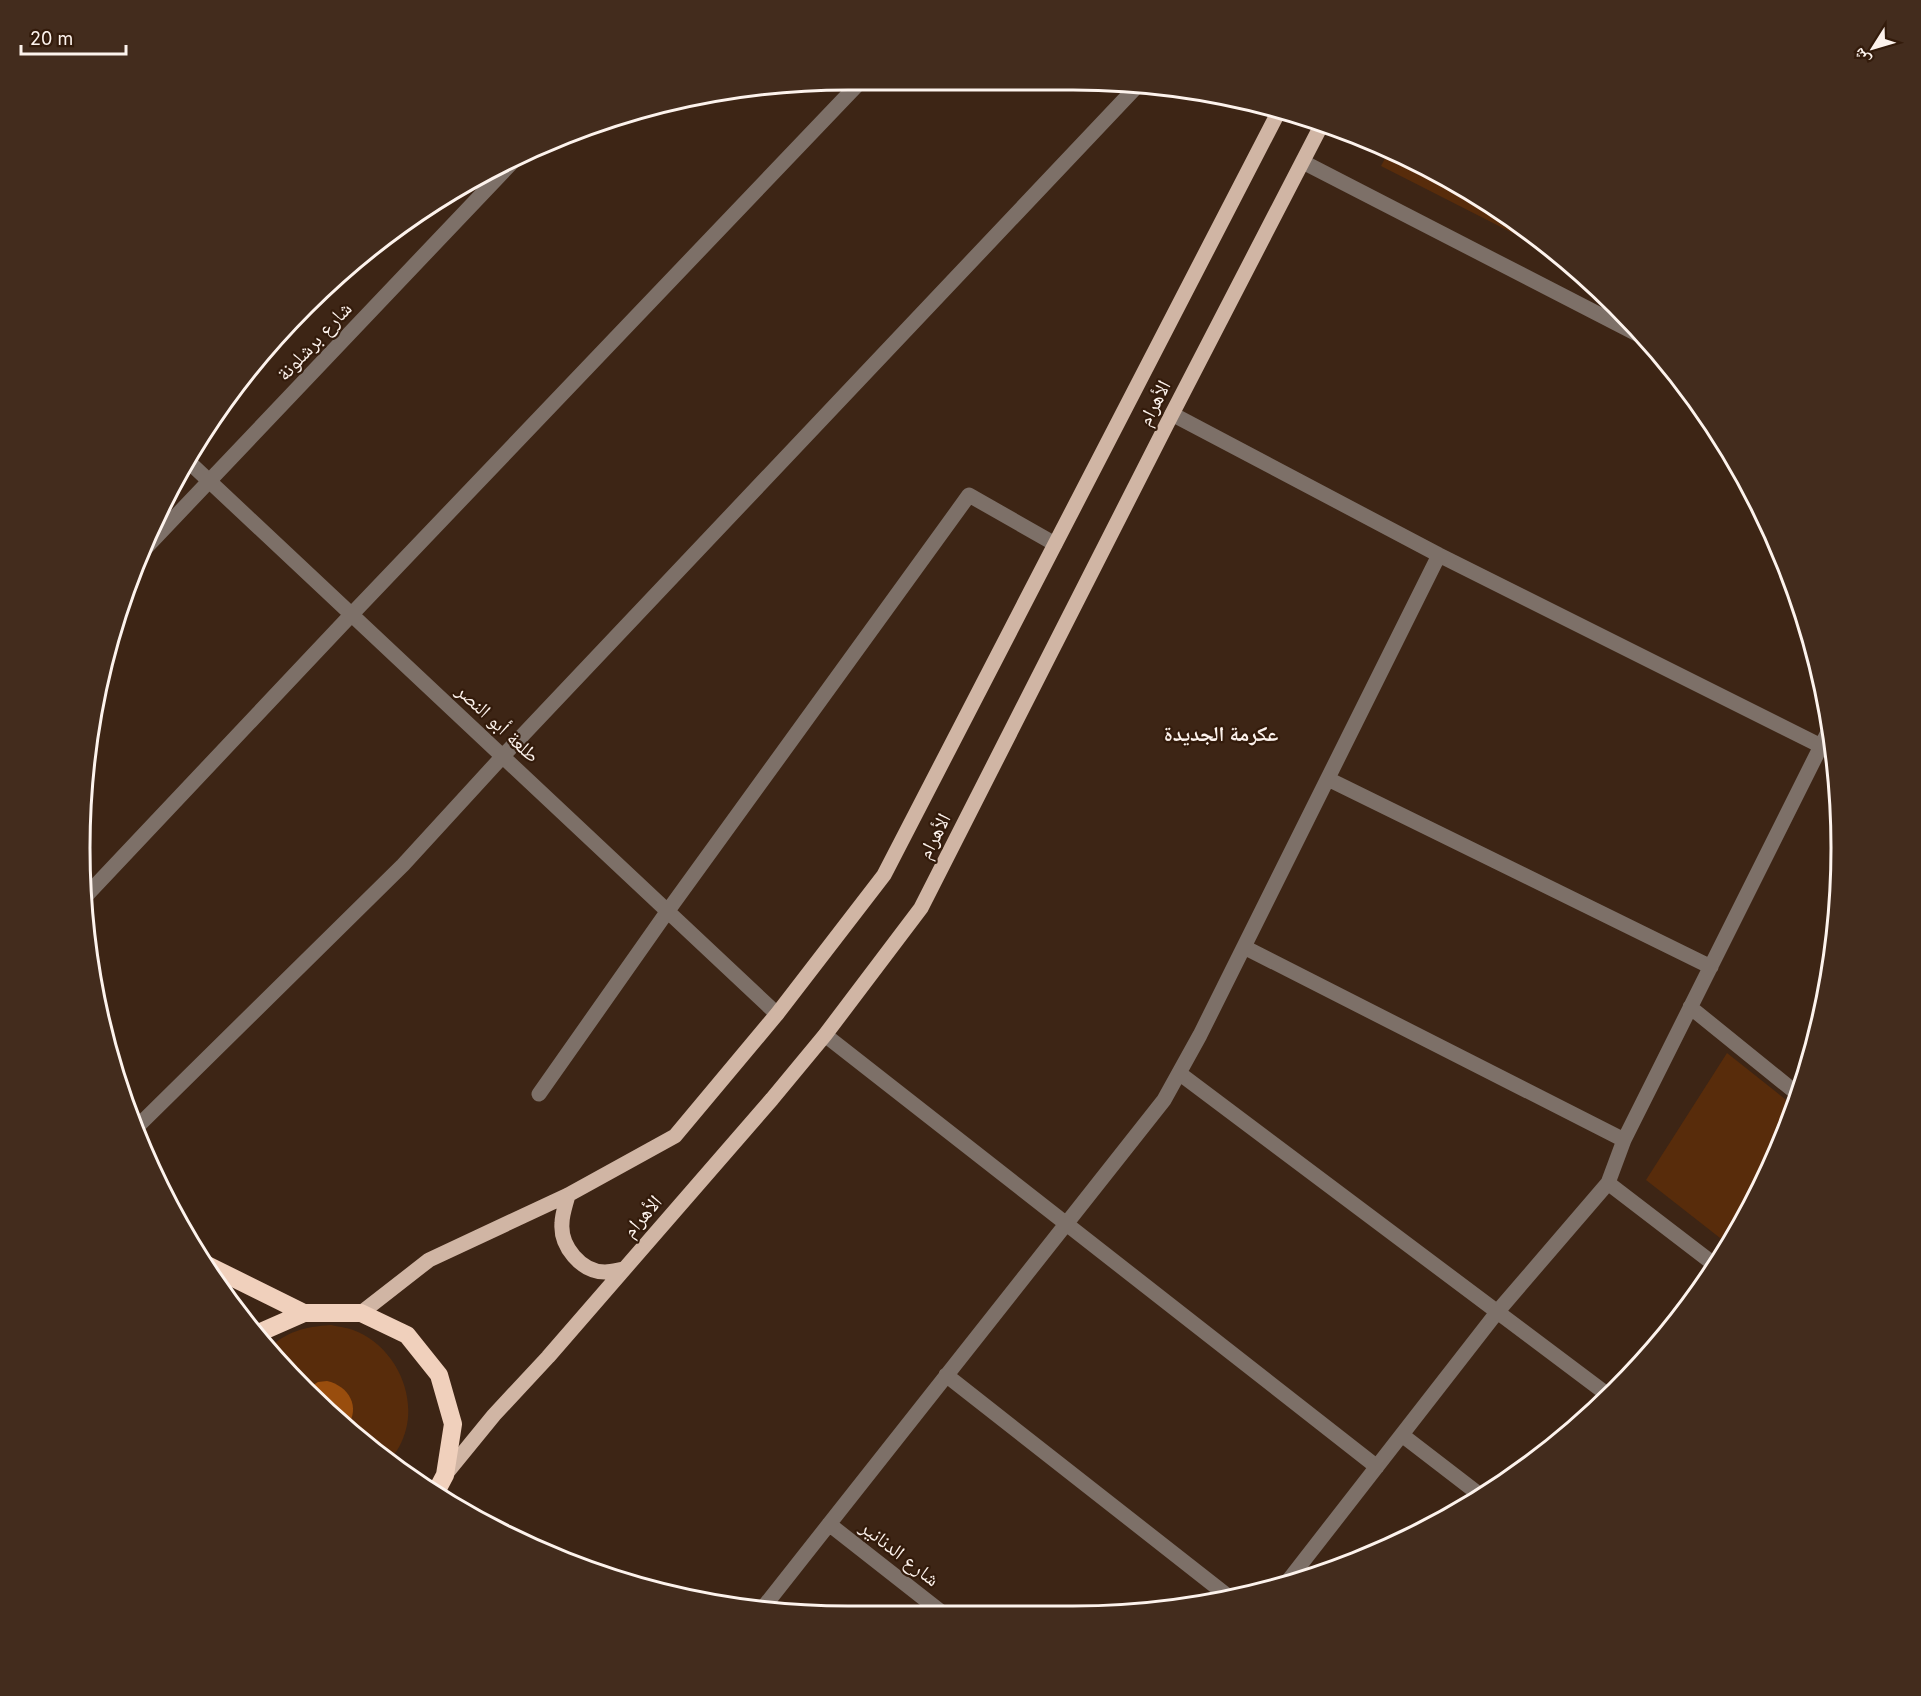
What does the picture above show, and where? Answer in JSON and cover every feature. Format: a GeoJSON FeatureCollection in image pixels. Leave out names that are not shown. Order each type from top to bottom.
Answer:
{"type":"FeatureCollection","features":[{"type":"Feature","properties":{"kind":"highway"},"geometry":{"type":"LineString","coordinates":[[220,1271],[304,1313]]}},
{"type":"Feature","properties":{"kind":"highway"},"geometry":{"type":"LineString","coordinates":[[264,1331],[304,1313],[360,1313],[406,1335],[440,1375],[453,1424],[445,1475],[439,1486]]}},
{"type":"Feature","properties":{"kind":"main road","name":"الأهرام"},"geometry":{"type":"LineString","coordinates":[[360,1313],[429,1260],[568,1195],[675,1136],[777,1014],[884,875],[1275,118]]}},
{"type":"Feature","properties":{"kind":"main road","name":"الأهرام"},"geometry":{"type":"LineString","coordinates":[[445,1475],[494,1414],[548,1357],[825,1035],[921,908],[1319,131]]}},
{"type":"Feature","properties":{"kind":"main road"},"geometry":{"type":"LineString","coordinates":[[568,1195],[561,1224],[564,1241],[571,1254],[588,1267],[603,1272],[624,1269]]}},
{"type":"Feature","properties":{"kind":"street"},"geometry":{"type":"LineString","coordinates":[[92,890],[852,90]]}},
{"type":"Feature","properties":{"kind":"street"},"geometry":{"type":"LineString","coordinates":[[142,1122],[403,865],[502,757],[1131,93]]}},
{"type":"Feature","properties":{"kind":"street"},"geometry":{"type":"LineString","coordinates":[[1303,162],[1623,327]]}},
{"type":"Feature","properties":{"kind":"street","name":"شارع برشلونة"},"geometry":{"type":"LineString","coordinates":[[158,535],[500,175]]}},
{"type":"Feature","properties":{"kind":"street"},"geometry":{"type":"LineString","coordinates":[[1172,414],[1439,555],[1821,746]]}},
{"type":"Feature","properties":{"kind":"street","name":"طلعة أبو النصر"},"geometry":{"type":"LineString","coordinates":[[194,466],[777,1014]]}},
{"type":"Feature","properties":{"kind":"street"},"geometry":{"type":"LineString","coordinates":[[539,1094],[667,912],[969,495],[1055,544]]}},
{"type":"Feature","properties":{"kind":"street"},"geometry":{"type":"LineString","coordinates":[[768,1602],[1164,1100],[1244,946],[1439,555]]}},
{"type":"Feature","properties":{"kind":"street"},"geometry":{"type":"LineString","coordinates":[[1300,1571],[1498,1311],[1608,1183],[1624,1140],[1824,741]]}},
{"type":"Feature","properties":{"kind":"street"},"geometry":{"type":"LineString","coordinates":[[1328,779],[1711,967]]}},
{"type":"Feature","properties":{"kind":"street"},"geometry":{"type":"LineString","coordinates":[[1244,946],[1624,1140]]}},
{"type":"Feature","properties":{"kind":"street"},"geometry":{"type":"LineString","coordinates":[[1690,1007],[1792,1089]]}},
{"type":"Feature","properties":{"kind":"street"},"geometry":{"type":"LineString","coordinates":[[825,1035],[1377,1467]]}},
{"type":"Feature","properties":{"kind":"street"},"geometry":{"type":"LineString","coordinates":[[1179,1073],[1602,1391]]}},
{"type":"Feature","properties":{"kind":"street"},"geometry":{"type":"LineString","coordinates":[[1608,1183],[1709,1260]]}},
{"type":"Feature","properties":{"kind":"street"},"geometry":{"type":"LineString","coordinates":[[946,1375],[1221,1591]]}},
{"type":"Feature","properties":{"kind":"street"},"geometry":{"type":"LineString","coordinates":[[1402,1435],[1474,1490]]}},
{"type":"Feature","properties":{"kind":"street","name":"شارع الدنانير"},"geometry":{"type":"LineString","coordinates":[[829,1524],[934,1606]]}},
{"type":"Feature","properties":{"kind":"shaded area"},"geometry":{"type":"Polygon","coordinates":[[[1385,158],[1408,168],[1452,192],[1519,236],[1381,166],[1385,158]]]}},
{"type":"Feature","properties":{"kind":"shaded area"},"geometry":{"type":"Polygon","coordinates":[[[1727,1053],[1787,1101],[1753,1183],[1721,1239],[1646,1180],[1727,1053]]]}},
{"type":"Feature","properties":{"kind":"shaded area"},"geometry":{"type":"Polygon","coordinates":[[[331,1325],[355,1331],[373,1341],[395,1366],[403,1381],[408,1414],[406,1431],[394,1454],[348,1418],[275,1344],[289,1334],[312,1327],[331,1325]]]}},
{"type":"Feature","properties":{"kind":"shaded area"},"geometry":{"type":"Polygon","coordinates":[[[327,1381],[347,1392],[353,1405],[351,1420],[313,1385],[327,1381]]]}},
{"type":"Feature","properties":{"kind":"district","name":"عكرمة الجديدة"},"geometry":{"type":"Point","coordinates":[1221,734]}}]}
